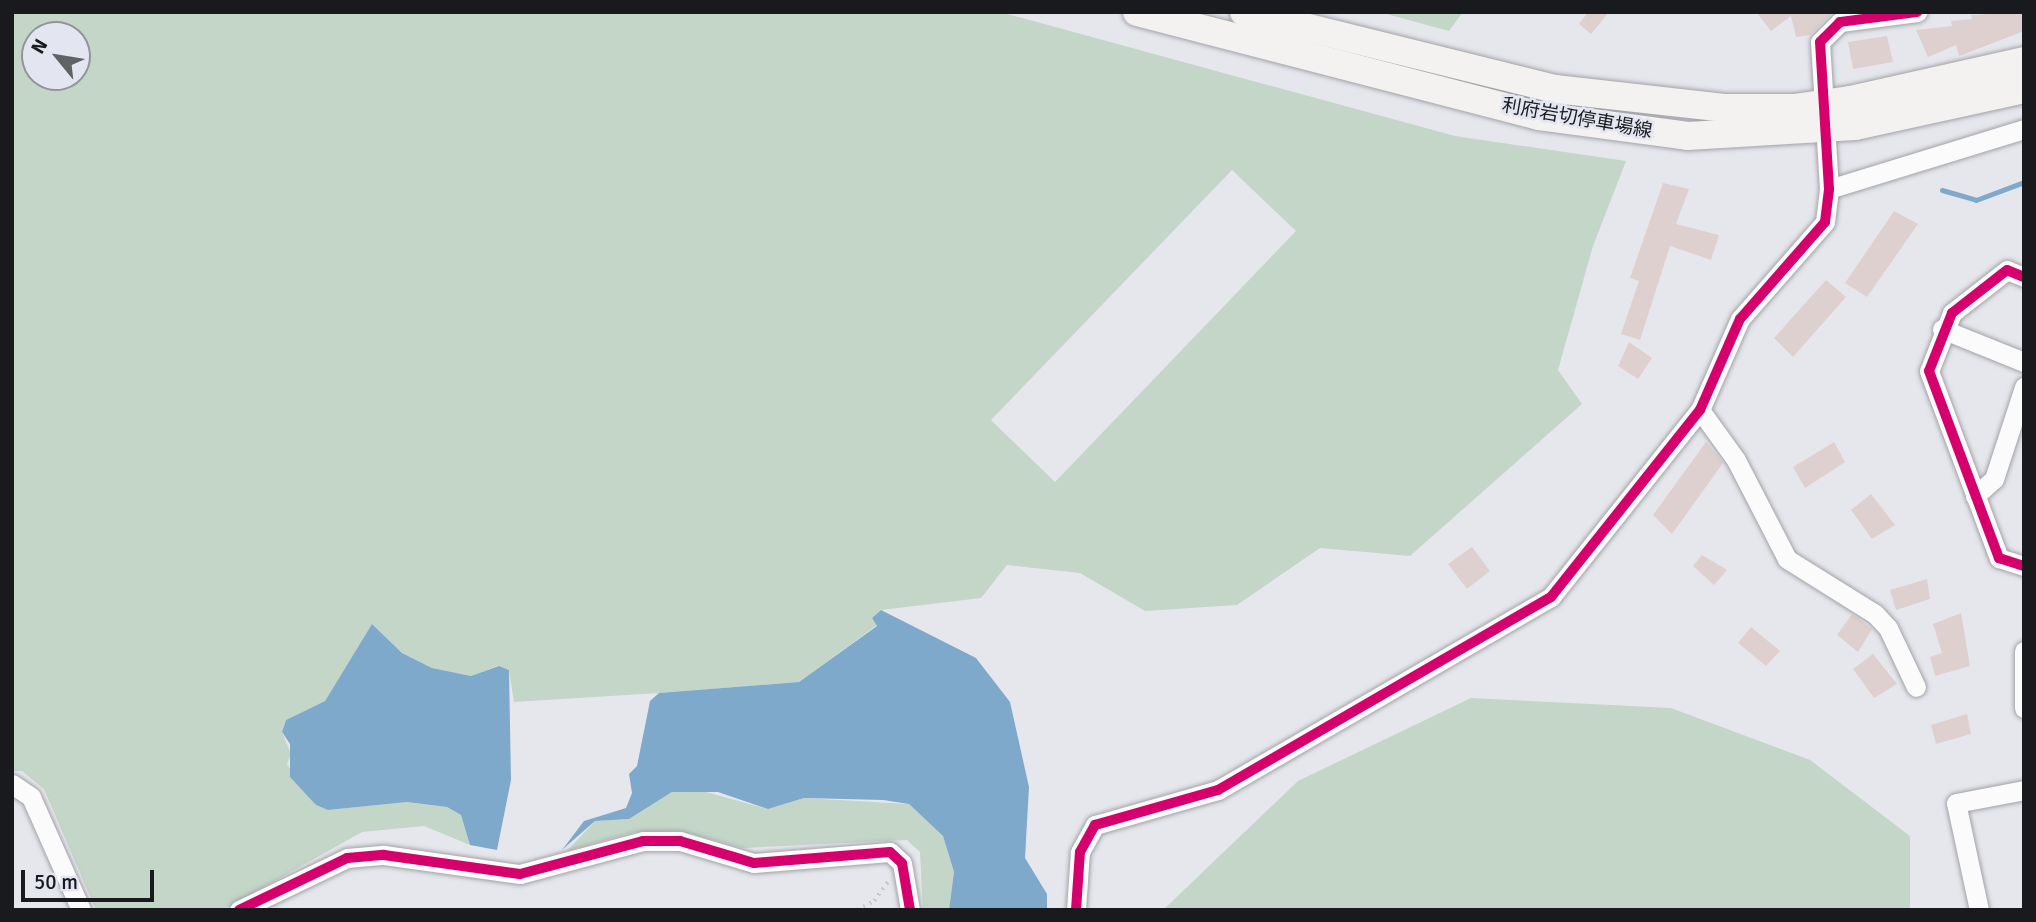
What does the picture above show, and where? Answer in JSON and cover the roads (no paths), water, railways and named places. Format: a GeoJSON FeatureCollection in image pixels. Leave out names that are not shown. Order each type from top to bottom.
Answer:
{"type":"FeatureCollection","features":[{"type":"Feature","properties":{"kind":"main road","name":"利府岩切停車場線"},"geometry":{"type":"LineString","coordinates":[[1137,12],[1436,92],[1615,129],[1688,136],[1823,116],[1960,106],[2024,89]]}},
{"type":"Feature","properties":{"kind":"main road","name":"利府岩切停車場線"},"geometry":{"type":"LineString","coordinates":[[1244,12],[1555,89],[1823,116],[2024,61]]}},
{"type":"Feature","properties":{"kind":"street"},"geometry":{"type":"LineString","coordinates":[[1076,910],[1080,852],[1095,825],[1218,790],[1551,597],[1700,410],[1740,319],[1825,222],[1829,189],[1820,42],[1840,22],[1917,12]]}},
{"type":"Feature","properties":{"kind":"street"},"geometry":{"type":"LineString","coordinates":[[1829,189],[2024,129]]}},
{"type":"Feature","properties":{"kind":"street"},"geometry":{"type":"LineString","coordinates":[[2024,277],[2007,270],[1952,313],[1942,329],[1929,371],[1998,558],[2024,566]]}},
{"type":"Feature","properties":{"kind":"street"},"geometry":{"type":"LineString","coordinates":[[1942,329],[2024,362]]}},
{"type":"Feature","properties":{"kind":"street"},"geometry":{"type":"LineString","coordinates":[[1975,496],[1994,479],[2024,387]]}},
{"type":"Feature","properties":{"kind":"street"},"geometry":{"type":"LineString","coordinates":[[1700,410],[1736,460],[1787,559],[1875,614],[1888,628],[1916,687]]}},
{"type":"Feature","properties":{"kind":"street"},"geometry":{"type":"LineString","coordinates":[[2024,651],[2024,708]]}},
{"type":"Feature","properties":{"kind":"street"},"geometry":{"type":"LineString","coordinates":[[12,784],[31,797],[81,910]]}},
{"type":"Feature","properties":{"kind":"street"},"geometry":{"type":"LineString","coordinates":[[1979,910],[1956,803],[2024,790]]}},
{"type":"Feature","properties":{"kind":"street"},"geometry":{"type":"LineString","coordinates":[[239,910],[347,858],[384,855],[520,874],[643,841],[681,841],[754,863],[871,850],[890,852],[902,863],[910,910]]}},
{"type":"Feature","properties":{"kind":"water"},"geometry":{"type":"Polygon","coordinates":[[[881,610],[976,658],[1010,702],[1029,787],[1025,858],[1047,894],[1047,910],[949,910],[954,872],[943,836],[909,804],[883,800],[804,798],[768,809],[718,792],[672,792],[629,819],[595,821],[562,850],[584,821],[626,808],[632,793],[629,774],[637,766],[650,701],[659,693],[799,682],[877,626],[872,618],[881,610]]]}},
{"type":"Feature","properties":{"kind":"water"},"geometry":{"type":"Polygon","coordinates":[[[372,624],[402,653],[432,668],[471,676],[499,666],[509,670],[511,780],[497,850],[470,845],[461,815],[447,807],[407,802],[328,810],[316,805],[290,777],[290,744],[282,732],[286,720],[325,701],[372,624]]]}},
{"type":"Feature","properties":{"kind":"waterway"},"geometry":{"type":"LineString","coordinates":[[1942,190],[1976,200],[2024,182]]}}]}
